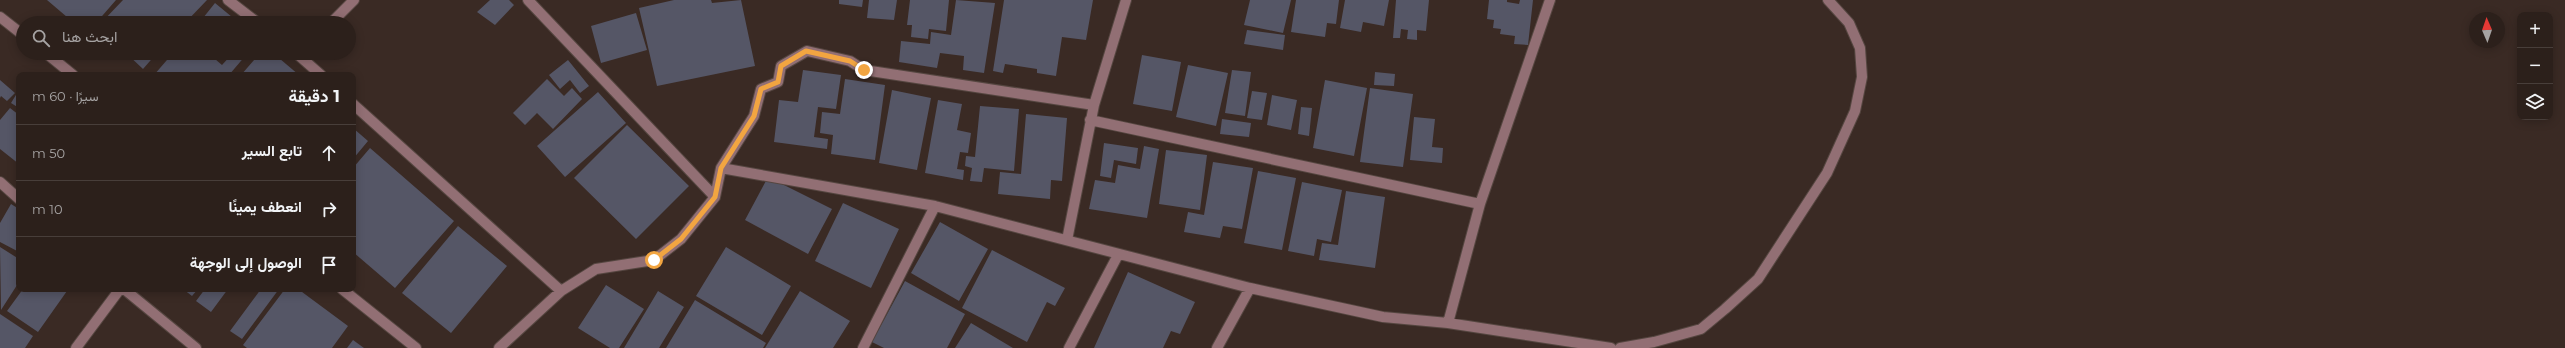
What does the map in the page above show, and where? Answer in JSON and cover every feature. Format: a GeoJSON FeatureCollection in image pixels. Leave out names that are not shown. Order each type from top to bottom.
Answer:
{"type":"FeatureCollection","features":[{"type":"Feature","properties":{"kind":"street"},"geometry":{"type":"LineString","coordinates":[[228,0],[249,16]]}},
{"type":"Feature","properties":{"kind":"street"},"geometry":{"type":"LineString","coordinates":[[338,16],[354,0]]}},
{"type":"Feature","properties":{"kind":"street"},"geometry":{"type":"LineString","coordinates":[[528,0],[715,197]]}},
{"type":"Feature","properties":{"kind":"street"},"geometry":{"type":"LineString","coordinates":[[1066,240],[1090,120],[1126,0]]}},
{"type":"Feature","properties":{"kind":"street"},"geometry":{"type":"LineString","coordinates":[[1448,323],[1480,204],[1550,0]]}},
{"type":"Feature","properties":{"kind":"street"},"geometry":{"type":"LineString","coordinates":[[1620,348],[1654,342],[1701,329],[1725,309],[1758,279],[1827,173],[1856,111],[1862,77],[1860,48],[1852,29],[1828,0]]}},
{"type":"Feature","properties":{"kind":"street"},"geometry":{"type":"LineString","coordinates":[[2,22],[16,31]]}},
{"type":"Feature","properties":{"kind":"street"},"geometry":{"type":"LineString","coordinates":[[505,346],[562,291],[596,269],[654,260],[681,239],[715,197],[721,168],[754,116],[761,89],[778,82],[781,66],[806,51],[850,61],[864,70],[1094,105]]}},
{"type":"Feature","properties":{"kind":"street"},"geometry":{"type":"LineString","coordinates":[[55,60],[70,72]]}},
{"type":"Feature","properties":{"kind":"street"},"geometry":{"type":"LineString","coordinates":[[305,60],[318,72]]}},
{"type":"Feature","properties":{"kind":"street"},"geometry":{"type":"LineString","coordinates":[[356,107],[562,291]]}},
{"type":"Feature","properties":{"kind":"street"},"geometry":{"type":"LineString","coordinates":[[1090,120],[1480,204]]}},
{"type":"Feature","properties":{"kind":"street"},"geometry":{"type":"LineString","coordinates":[[721,168],[935,206],[1118,255],[1250,288],[1383,317],[1448,323],[1611,348]]}},
{"type":"Feature","properties":{"kind":"street"},"geometry":{"type":"LineString","coordinates":[[0,182],[16,195]]}},
{"type":"Feature","properties":{"kind":"street"},"geometry":{"type":"LineString","coordinates":[[863,348],[935,206]]}},
{"type":"Feature","properties":{"kind":"street"},"geometry":{"type":"LineString","coordinates":[[1069,348],[1118,255]]}},
{"type":"Feature","properties":{"kind":"street"},"geometry":{"type":"LineString","coordinates":[[1217,348],[1250,288]]}},
{"type":"Feature","properties":{"kind":"street"},"geometry":{"type":"LineString","coordinates":[[76,348],[118,292]]}},
{"type":"Feature","properties":{"kind":"street"},"geometry":{"type":"LineString","coordinates":[[128,292],[196,348]]}},
{"type":"Feature","properties":{"kind":"street"},"geometry":{"type":"LineString","coordinates":[[346,292],[416,348]]}},
{"type":"Feature","properties":{"kind":"building"},"geometry":{"type":"Polygon","coordinates":[[[47,0],[116,0],[102,16],[66,16],[47,0]]]}},
{"type":"Feature","properties":{"kind":"building"},"geometry":{"type":"Polygon","coordinates":[[[123,0],[207,0],[192,16],[108,16],[123,0]]]}},
{"type":"Feature","properties":{"kind":"building"},"geometry":{"type":"Polygon","coordinates":[[[490,0],[509,0],[514,5],[495,25],[477,12],[490,0]]]}},
{"type":"Feature","properties":{"kind":"building"},"geometry":{"type":"Polygon","coordinates":[[[674,0],[711,0],[712,3],[741,0],[755,66],[657,86],[639,8],[674,0]]]}},
{"type":"Feature","properties":{"kind":"building"},"geometry":{"type":"Polygon","coordinates":[[[839,0],[863,0],[862,7],[839,4],[839,0]]]}},
{"type":"Feature","properties":{"kind":"building"},"geometry":{"type":"Polygon","coordinates":[[[869,0],[897,0],[894,20],[867,18],[869,0]]]}},
{"type":"Feature","properties":{"kind":"building"},"geometry":{"type":"Polygon","coordinates":[[[910,0],[949,0],[946,31],[929,29],[928,39],[911,37],[912,25],[907,25],[910,0]]]}},
{"type":"Feature","properties":{"kind":"building"},"geometry":{"type":"Polygon","coordinates":[[[956,0],[995,3],[984,73],[963,70],[964,56],[940,53],[937,68],[899,62],[901,41],[930,44],[931,32],[951,35],[956,0]]]}},
{"type":"Feature","properties":{"kind":"building"},"geometry":{"type":"Polygon","coordinates":[[[1004,0],[1093,0],[1086,40],[1062,37],[1056,76],[1037,73],[1037,69],[1005,64],[1003,73],[993,71],[1004,0]]]}},
{"type":"Feature","properties":{"kind":"building"},"geometry":{"type":"Polygon","coordinates":[[[1250,0],[1291,0],[1283,33],[1244,25],[1250,0]]]}},
{"type":"Feature","properties":{"kind":"building"},"geometry":{"type":"Polygon","coordinates":[[[1296,0],[1339,0],[1336,24],[1327,23],[1325,37],[1291,32],[1296,0]]]}},
{"type":"Feature","properties":{"kind":"building"},"geometry":{"type":"Polygon","coordinates":[[[1345,0],[1389,0],[1384,26],[1363,22],[1361,32],[1340,28],[1345,0]]]}},
{"type":"Feature","properties":{"kind":"building"},"geometry":{"type":"Polygon","coordinates":[[[1396,0],[1429,0],[1426,31],[1417,30],[1417,40],[1407,39],[1408,30],[1401,29],[1400,38],[1393,38],[1396,0]]]}},
{"type":"Feature","properties":{"kind":"building"},"geometry":{"type":"Polygon","coordinates":[[[1489,0],[1507,0],[1507,2],[1519,4],[1520,0],[1533,0],[1528,45],[1514,44],[1515,36],[1500,34],[1501,29],[1493,28],[1494,20],[1487,19],[1489,0]]]}},
{"type":"Feature","properties":{"kind":"building"},"geometry":{"type":"Polygon","coordinates":[[[215,3],[231,16],[205,16],[215,3]]]}},
{"type":"Feature","properties":{"kind":"building"},"geometry":{"type":"Polygon","coordinates":[[[636,13],[647,50],[601,63],[591,26],[636,13]]]}},
{"type":"Feature","properties":{"kind":"building"},"geometry":{"type":"Polygon","coordinates":[[[1247,30],[1285,35],[1283,50],[1244,44],[1247,30]]]}},
{"type":"Feature","properties":{"kind":"building"},"geometry":{"type":"Polygon","coordinates":[[[1142,55],[1181,62],[1172,111],[1133,104],[1142,55]]]}},
{"type":"Feature","properties":{"kind":"building"},"geometry":{"type":"Polygon","coordinates":[[[133,60],[151,60],[143,69],[133,60]]]}},
{"type":"Feature","properties":{"kind":"building"},"geometry":{"type":"Polygon","coordinates":[[[167,60],[216,60],[222,65],[227,60],[242,60],[232,72],[157,72],[167,60]]]}},
{"type":"Feature","properties":{"kind":"building"},"geometry":{"type":"Polygon","coordinates":[[[254,60],[281,60],[295,72],[244,72],[254,60]]]}},
{"type":"Feature","properties":{"kind":"building"},"geometry":{"type":"Polygon","coordinates":[[[568,60],[589,86],[580,93],[570,80],[560,89],[549,75],[568,60]]]}},
{"type":"Feature","properties":{"kind":"building"},"geometry":{"type":"Polygon","coordinates":[[[1188,65],[1228,73],[1216,126],[1176,117],[1188,65]]]}},
{"type":"Feature","properties":{"kind":"building"},"geometry":{"type":"Polygon","coordinates":[[[803,70],[841,75],[836,109],[818,107],[814,137],[828,139],[827,149],[774,142],[779,100],[798,102],[803,70]]]}},
{"type":"Feature","properties":{"kind":"building"},"geometry":{"type":"Polygon","coordinates":[[[1232,70],[1251,72],[1245,116],[1225,113],[1232,70]]]}},
{"type":"Feature","properties":{"kind":"building"},"geometry":{"type":"Polygon","coordinates":[[[1375,72],[1395,74],[1394,86],[1374,85],[1375,72]]]}},
{"type":"Feature","properties":{"kind":"building"},"geometry":{"type":"Polygon","coordinates":[[[547,79],[564,96],[572,88],[582,99],[553,129],[537,113],[525,125],[513,113],[547,79]]]}},
{"type":"Feature","properties":{"kind":"building"},"geometry":{"type":"Polygon","coordinates":[[[845,79],[885,85],[875,160],[831,154],[833,135],[820,133],[822,112],[840,114],[845,79]]]}},
{"type":"Feature","properties":{"kind":"building"},"geometry":{"type":"Polygon","coordinates":[[[0,80],[15,93],[7,101],[1,96],[0,98],[0,80]]]}},
{"type":"Feature","properties":{"kind":"building"},"geometry":{"type":"Polygon","coordinates":[[[1325,80],[1367,88],[1354,156],[1313,148],[1325,80]]]}},
{"type":"Feature","properties":{"kind":"building"},"geometry":{"type":"Polygon","coordinates":[[[1370,88],[1413,94],[1403,167],[1360,162],[1370,88]]]}},
{"type":"Feature","properties":{"kind":"building"},"geometry":{"type":"Polygon","coordinates":[[[892,90],[931,98],[917,170],[879,163],[892,90]]]}},
{"type":"Feature","properties":{"kind":"building"},"geometry":{"type":"Polygon","coordinates":[[[1252,91],[1267,93],[1262,120],[1247,118],[1252,91]]]}},
{"type":"Feature","properties":{"kind":"building"},"geometry":{"type":"Polygon","coordinates":[[[598,92],[626,123],[565,177],[537,146],[598,92]]]}},
{"type":"Feature","properties":{"kind":"building"},"geometry":{"type":"Polygon","coordinates":[[[16,95],[16,106],[11,103],[16,95]]]}},
{"type":"Feature","properties":{"kind":"building"},"geometry":{"type":"Polygon","coordinates":[[[1272,95],[1297,100],[1291,130],[1267,125],[1272,95]]]}},
{"type":"Feature","properties":{"kind":"building"},"geometry":{"type":"Polygon","coordinates":[[[938,100],[962,104],[957,130],[971,133],[968,153],[960,152],[957,169],[964,170],[963,180],[925,173],[938,100]]]}},
{"type":"Feature","properties":{"kind":"building"},"geometry":{"type":"Polygon","coordinates":[[[980,106],[1019,109],[1014,171],[984,168],[982,182],[970,181],[972,168],[965,166],[966,156],[975,157],[980,106]]]}},
{"type":"Feature","properties":{"kind":"building"},"geometry":{"type":"Polygon","coordinates":[[[1301,107],[1312,108],[1309,136],[1298,134],[1301,107]]]}},
{"type":"Feature","properties":{"kind":"building"},"geometry":{"type":"Polygon","coordinates":[[[10,108],[16,113],[16,162],[0,149],[0,120],[10,108]]]}},
{"type":"Feature","properties":{"kind":"building"},"geometry":{"type":"Polygon","coordinates":[[[1026,114],[1067,118],[1062,181],[1051,180],[1050,199],[998,194],[1000,172],[1021,174],[1026,114]]]}},
{"type":"Feature","properties":{"kind":"building"},"geometry":{"type":"Polygon","coordinates":[[[1414,117],[1435,119],[1432,147],[1443,148],[1442,163],[1410,160],[1414,117]]]}},
{"type":"Feature","properties":{"kind":"building"},"geometry":{"type":"Polygon","coordinates":[[[1222,119],[1251,123],[1249,137],[1220,134],[1222,119]]]}},
{"type":"Feature","properties":{"kind":"building"},"geometry":{"type":"Polygon","coordinates":[[[627,125],[689,186],[636,239],[574,178],[627,125]]]}},
{"type":"Feature","properties":{"kind":"building"},"geometry":{"type":"Polygon","coordinates":[[[356,131],[368,141],[356,155],[356,131]]]}},
{"type":"Feature","properties":{"kind":"building"},"geometry":{"type":"Polygon","coordinates":[[[1104,143],[1138,148],[1136,164],[1114,160],[1111,178],[1100,176],[1104,143]]]}},
{"type":"Feature","properties":{"kind":"building"},"geometry":{"type":"Polygon","coordinates":[[[1144,146],[1159,149],[1147,218],[1089,209],[1095,180],[1115,183],[1118,165],[1140,169],[1144,146]]]}},
{"type":"Feature","properties":{"kind":"building"},"geometry":{"type":"Polygon","coordinates":[[[370,148],[454,221],[395,288],[356,255],[356,164],[370,148]]]}},
{"type":"Feature","properties":{"kind":"building"},"geometry":{"type":"Polygon","coordinates":[[[1166,150],[1207,155],[1200,210],[1159,204],[1166,150]]]}},
{"type":"Feature","properties":{"kind":"building"},"geometry":{"type":"Polygon","coordinates":[[[1213,162],[1253,168],[1242,229],[1223,226],[1220,238],[1184,232],[1188,212],[1204,215],[1213,162]]]}},
{"type":"Feature","properties":{"kind":"building"},"geometry":{"type":"Polygon","coordinates":[[[1258,171],[1296,178],[1282,250],[1244,243],[1258,171]]]}},
{"type":"Feature","properties":{"kind":"building"},"geometry":{"type":"Polygon","coordinates":[[[768,177],[832,209],[808,254],[745,220],[768,177]]]}},
{"type":"Feature","properties":{"kind":"building"},"geometry":{"type":"Polygon","coordinates":[[[1302,182],[1342,190],[1331,242],[1317,239],[1314,256],[1288,251],[1302,182]]]}},
{"type":"Feature","properties":{"kind":"building"},"geometry":{"type":"Polygon","coordinates":[[[1346,191],[1385,197],[1375,268],[1319,260],[1322,243],[1338,245],[1346,191]]]}},
{"type":"Feature","properties":{"kind":"building"},"geometry":{"type":"Polygon","coordinates":[[[843,203],[899,229],[871,288],[815,261],[843,203]]]}},
{"type":"Feature","properties":{"kind":"building"},"geometry":{"type":"Polygon","coordinates":[[[11,204],[16,207],[16,250],[0,242],[0,223],[11,204]]]}},
{"type":"Feature","properties":{"kind":"building"},"geometry":{"type":"Polygon","coordinates":[[[940,222],[988,249],[959,301],[911,273],[940,222]]]}},
{"type":"Feature","properties":{"kind":"building"},"geometry":{"type":"Polygon","coordinates":[[[458,226],[507,266],[451,333],[402,293],[458,226]]]}},
{"type":"Feature","properties":{"kind":"building"},"geometry":{"type":"Polygon","coordinates":[[[0,247],[16,257],[16,287],[1,310],[0,247]]]}},
{"type":"Feature","properties":{"kind":"building"},"geometry":{"type":"Polygon","coordinates":[[[726,247],[791,286],[762,335],[696,296],[726,247]]]}},
{"type":"Feature","properties":{"kind":"building"},"geometry":{"type":"Polygon","coordinates":[[[992,250],[1065,288],[1055,306],[1047,302],[1027,342],[962,308],[992,250]]]}},
{"type":"Feature","properties":{"kind":"building"},"geometry":{"type":"Polygon","coordinates":[[[1128,272],[1195,302],[1180,334],[1171,331],[1163,348],[1094,348],[1128,272]]]}},
{"type":"Feature","properties":{"kind":"building"},"geometry":{"type":"Polygon","coordinates":[[[905,281],[965,314],[947,348],[884,348],[872,342],[905,281]]]}},
{"type":"Feature","properties":{"kind":"building"},"geometry":{"type":"Polygon","coordinates":[[[606,285],[644,309],[619,348],[610,348],[578,328],[606,285]]]}},
{"type":"Feature","properties":{"kind":"building"},"geometry":{"type":"Polygon","coordinates":[[[658,291],[684,307],[659,348],[624,348],[658,291]]]}},
{"type":"Feature","properties":{"kind":"building"},"geometry":{"type":"Polygon","coordinates":[[[800,291],[850,321],[833,348],[765,348],[800,291]]]}},
{"type":"Feature","properties":{"kind":"building"},"geometry":{"type":"Polygon","coordinates":[[[21,292],[66,292],[38,332],[7,311],[21,292]]]}},
{"type":"Feature","properties":{"kind":"building"},"geometry":{"type":"Polygon","coordinates":[[[187,292],[195,292],[192,296],[187,292]]]}},
{"type":"Feature","properties":{"kind":"building"},"geometry":{"type":"Polygon","coordinates":[[[203,292],[226,292],[211,312],[196,301],[203,292]]]}},
{"type":"Feature","properties":{"kind":"building"},"geometry":{"type":"Polygon","coordinates":[[[259,292],[277,292],[242,339],[230,331],[259,292]]]}},
{"type":"Feature","properties":{"kind":"building"},"geometry":{"type":"Polygon","coordinates":[[[283,292],[302,292],[348,326],[332,348],[247,348],[243,345],[283,292]]]}},
{"type":"Feature","properties":{"kind":"building"},"geometry":{"type":"Polygon","coordinates":[[[695,300],[766,343],[763,348],[666,348],[695,300]]]}},
{"type":"Feature","properties":{"kind":"building"},"geometry":{"type":"Polygon","coordinates":[[[0,314],[33,336],[25,348],[0,348],[0,314]]]}},
{"type":"Feature","properties":{"kind":"building"},"geometry":{"type":"Polygon","coordinates":[[[971,323],[1013,348],[955,348],[971,323]]]}},
{"type":"Feature","properties":{"kind":"building"},"geometry":{"type":"Polygon","coordinates":[[[353,340],[364,348],[347,348],[353,340]]]}},
{"type":"Feature","properties":{"kind":"route"},"geometry":{"type":"LineString","coordinates":[[654,260],[681,239],[715,197],[721,168],[754,116],[761,89],[778,82],[781,66],[806,51],[850,61],[864,70]]}}]}
